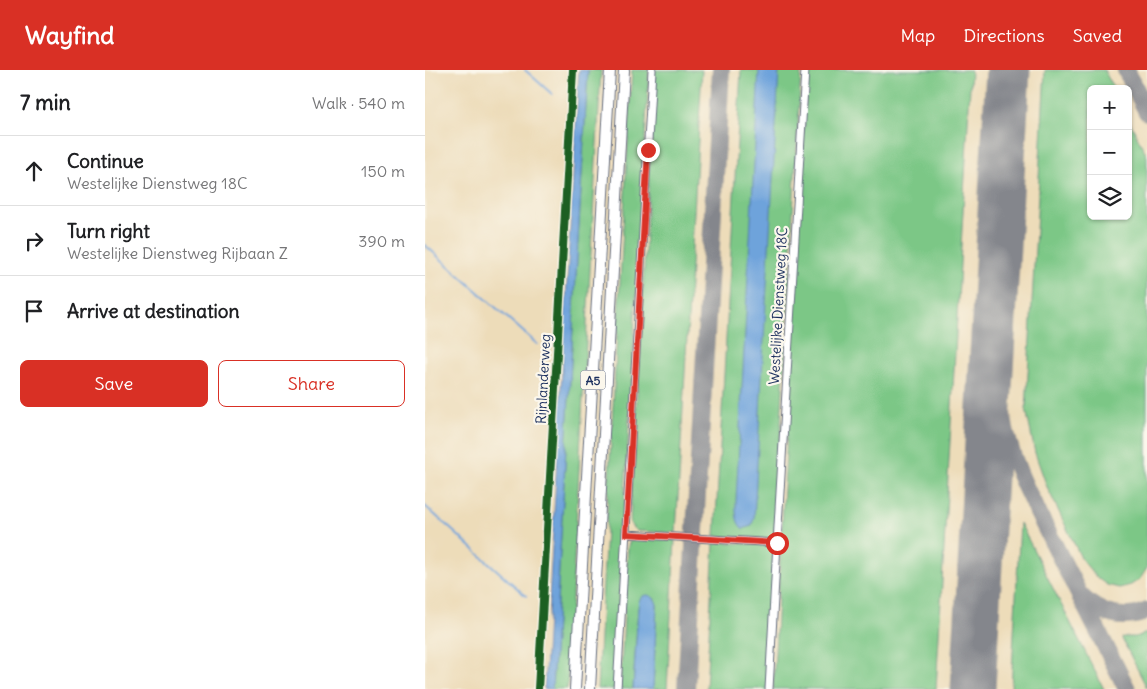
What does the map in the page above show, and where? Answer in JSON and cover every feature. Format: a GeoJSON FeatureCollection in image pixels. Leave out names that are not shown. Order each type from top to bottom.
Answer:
{"type":"FeatureCollection","features":[{"type":"Feature","properties":{"kind":"highway","name":"A5"},"geometry":{"type":"LineString","coordinates":[[575,689],[610,70]]}},
{"type":"Feature","properties":{"kind":"highway","name":"A5"},"geometry":{"type":"LineString","coordinates":[[589,689],[624,70]]}},
{"type":"Feature","properties":{"kind":"street","name":"Rijnlanderweg"},"geometry":{"type":"LineString","coordinates":[[538,689],[573,70]]}},
{"type":"Feature","properties":{"kind":"street"},"geometry":{"type":"LineString","coordinates":[[617,689],[653,70]]}},
{"type":"Feature","properties":{"kind":"street","name":"Westelijke Dienstweg 18C"},"geometry":{"type":"LineString","coordinates":[[769,689],[805,70]]}},
{"type":"Feature","properties":{"kind":"street"},"geometry":{"type":"LineString","coordinates":[[626,534],[777,543]]}},
{"type":"Feature","properties":{"kind":"green space"},"geometry":{"type":"Polygon","coordinates":[[[588,70],[601,70],[567,689],[552,689],[588,70]]]}},
{"type":"Feature","properties":{"kind":"green space"},"geometry":{"type":"Polygon","coordinates":[[[632,70],[649,70],[614,689],[597,689],[632,70]]]}},
{"type":"Feature","properties":{"kind":"green space"},"geometry":{"type":"Polygon","coordinates":[[[655,70],[702,70],[676,533],[637,531],[630,522],[655,70]]]}},
{"type":"Feature","properties":{"kind":"green space"},"geometry":{"type":"Polygon","coordinates":[[[741,70],[801,70],[775,532],[773,537],[768,539],[715,536],[741,70]]]}},
{"type":"Feature","properties":{"kind":"green space"},"geometry":{"type":"Polygon","coordinates":[[[807,70],[971,70],[936,689],[773,689],[807,70]]]}},
{"type":"Feature","properties":{"kind":"green space"},"geometry":{"type":"Polygon","coordinates":[[[1045,70],[1104,70],[1112,85],[1087,85],[1087,220],[1132,220],[1132,126],[1147,156],[1147,568],[1140,579],[1131,585],[1119,588],[1107,585],[1097,578],[1082,560],[1047,487],[1035,453],[1026,409],[1045,70]]]}},
{"type":"Feature","properties":{"kind":"green space"},"geometry":{"type":"Polygon","coordinates":[[[1020,523],[1104,689],[1011,689],[1020,523]]]}},
{"type":"Feature","properties":{"kind":"green space"},"geometry":{"type":"Polygon","coordinates":[[[633,538],[675,540],[667,689],[653,689],[657,605],[654,598],[638,608],[633,689],[620,689],[628,546],[633,538]]]}},
{"type":"Feature","properties":{"kind":"green space"},"geometry":{"type":"Polygon","coordinates":[[[714,542],[767,545],[774,550],[767,689],[706,689],[714,542]]]}},
{"type":"Feature","properties":{"kind":"green space"},"geometry":{"type":"Polygon","coordinates":[[[1147,633],[1147,688],[1122,639],[1123,637],[1135,637],[1147,633]]]}},
{"type":"Feature","properties":{"kind":"water"},"geometry":{"type":"Polygon","coordinates":[[[579,70],[588,70],[552,689],[544,689],[579,70]]]}},
{"type":"Feature","properties":{"kind":"water"},"geometry":{"type":"Polygon","coordinates":[[[759,70],[779,70],[754,519],[751,526],[743,529],[737,520],[736,501],[759,70]]]}},
{"type":"Feature","properties":{"kind":"water"},"geometry":{"type":"Polygon","coordinates":[[[646,595],[653,598],[657,605],[653,689],[633,689],[638,606],[641,598],[646,595]]]}},
{"type":"Feature","properties":{"kind":"waterway"},"geometry":{"type":"LineString","coordinates":[[525,70],[552,94]]}},
{"type":"Feature","properties":{"kind":"waterway"},"geometry":{"type":"LineString","coordinates":[[425,245],[537,344]]}},
{"type":"Feature","properties":{"kind":"waterway"},"geometry":{"type":"LineString","coordinates":[[425,506],[526,596]]}},
{"type":"Feature","properties":{"kind":"taxiway"},"geometry":{"type":"LineString","coordinates":[[686,689],[721,70]]}},
{"type":"Feature","properties":{"kind":"taxiway"},"geometry":{"type":"LineString","coordinates":[[1126,70],[1147,112]]}},
{"type":"Feature","properties":{"kind":"taxiway"},"geometry":{"type":"LineString","coordinates":[[993,338],[1000,405],[1009,444],[1022,480],[1127,689]]}},
{"type":"Feature","properties":{"kind":"taxiway"},"geometry":{"type":"LineString","coordinates":[[1082,597],[1104,612],[1121,616],[1130,616],[1147,611]]}},
{"type":"Feature","properties":{"kind":"runway"},"geometry":{"type":"LineString","coordinates":[[973,689],[1008,70]]}},
{"type":"Feature","properties":{"kind":"cycle path"},"geometry":{"type":"LineString","coordinates":[[538,689],[573,70]]}},
{"type":"Feature","properties":{"kind":"route"},"geometry":{"type":"LineString","coordinates":[[648,150],[626,534],[777,543]]}}]}
